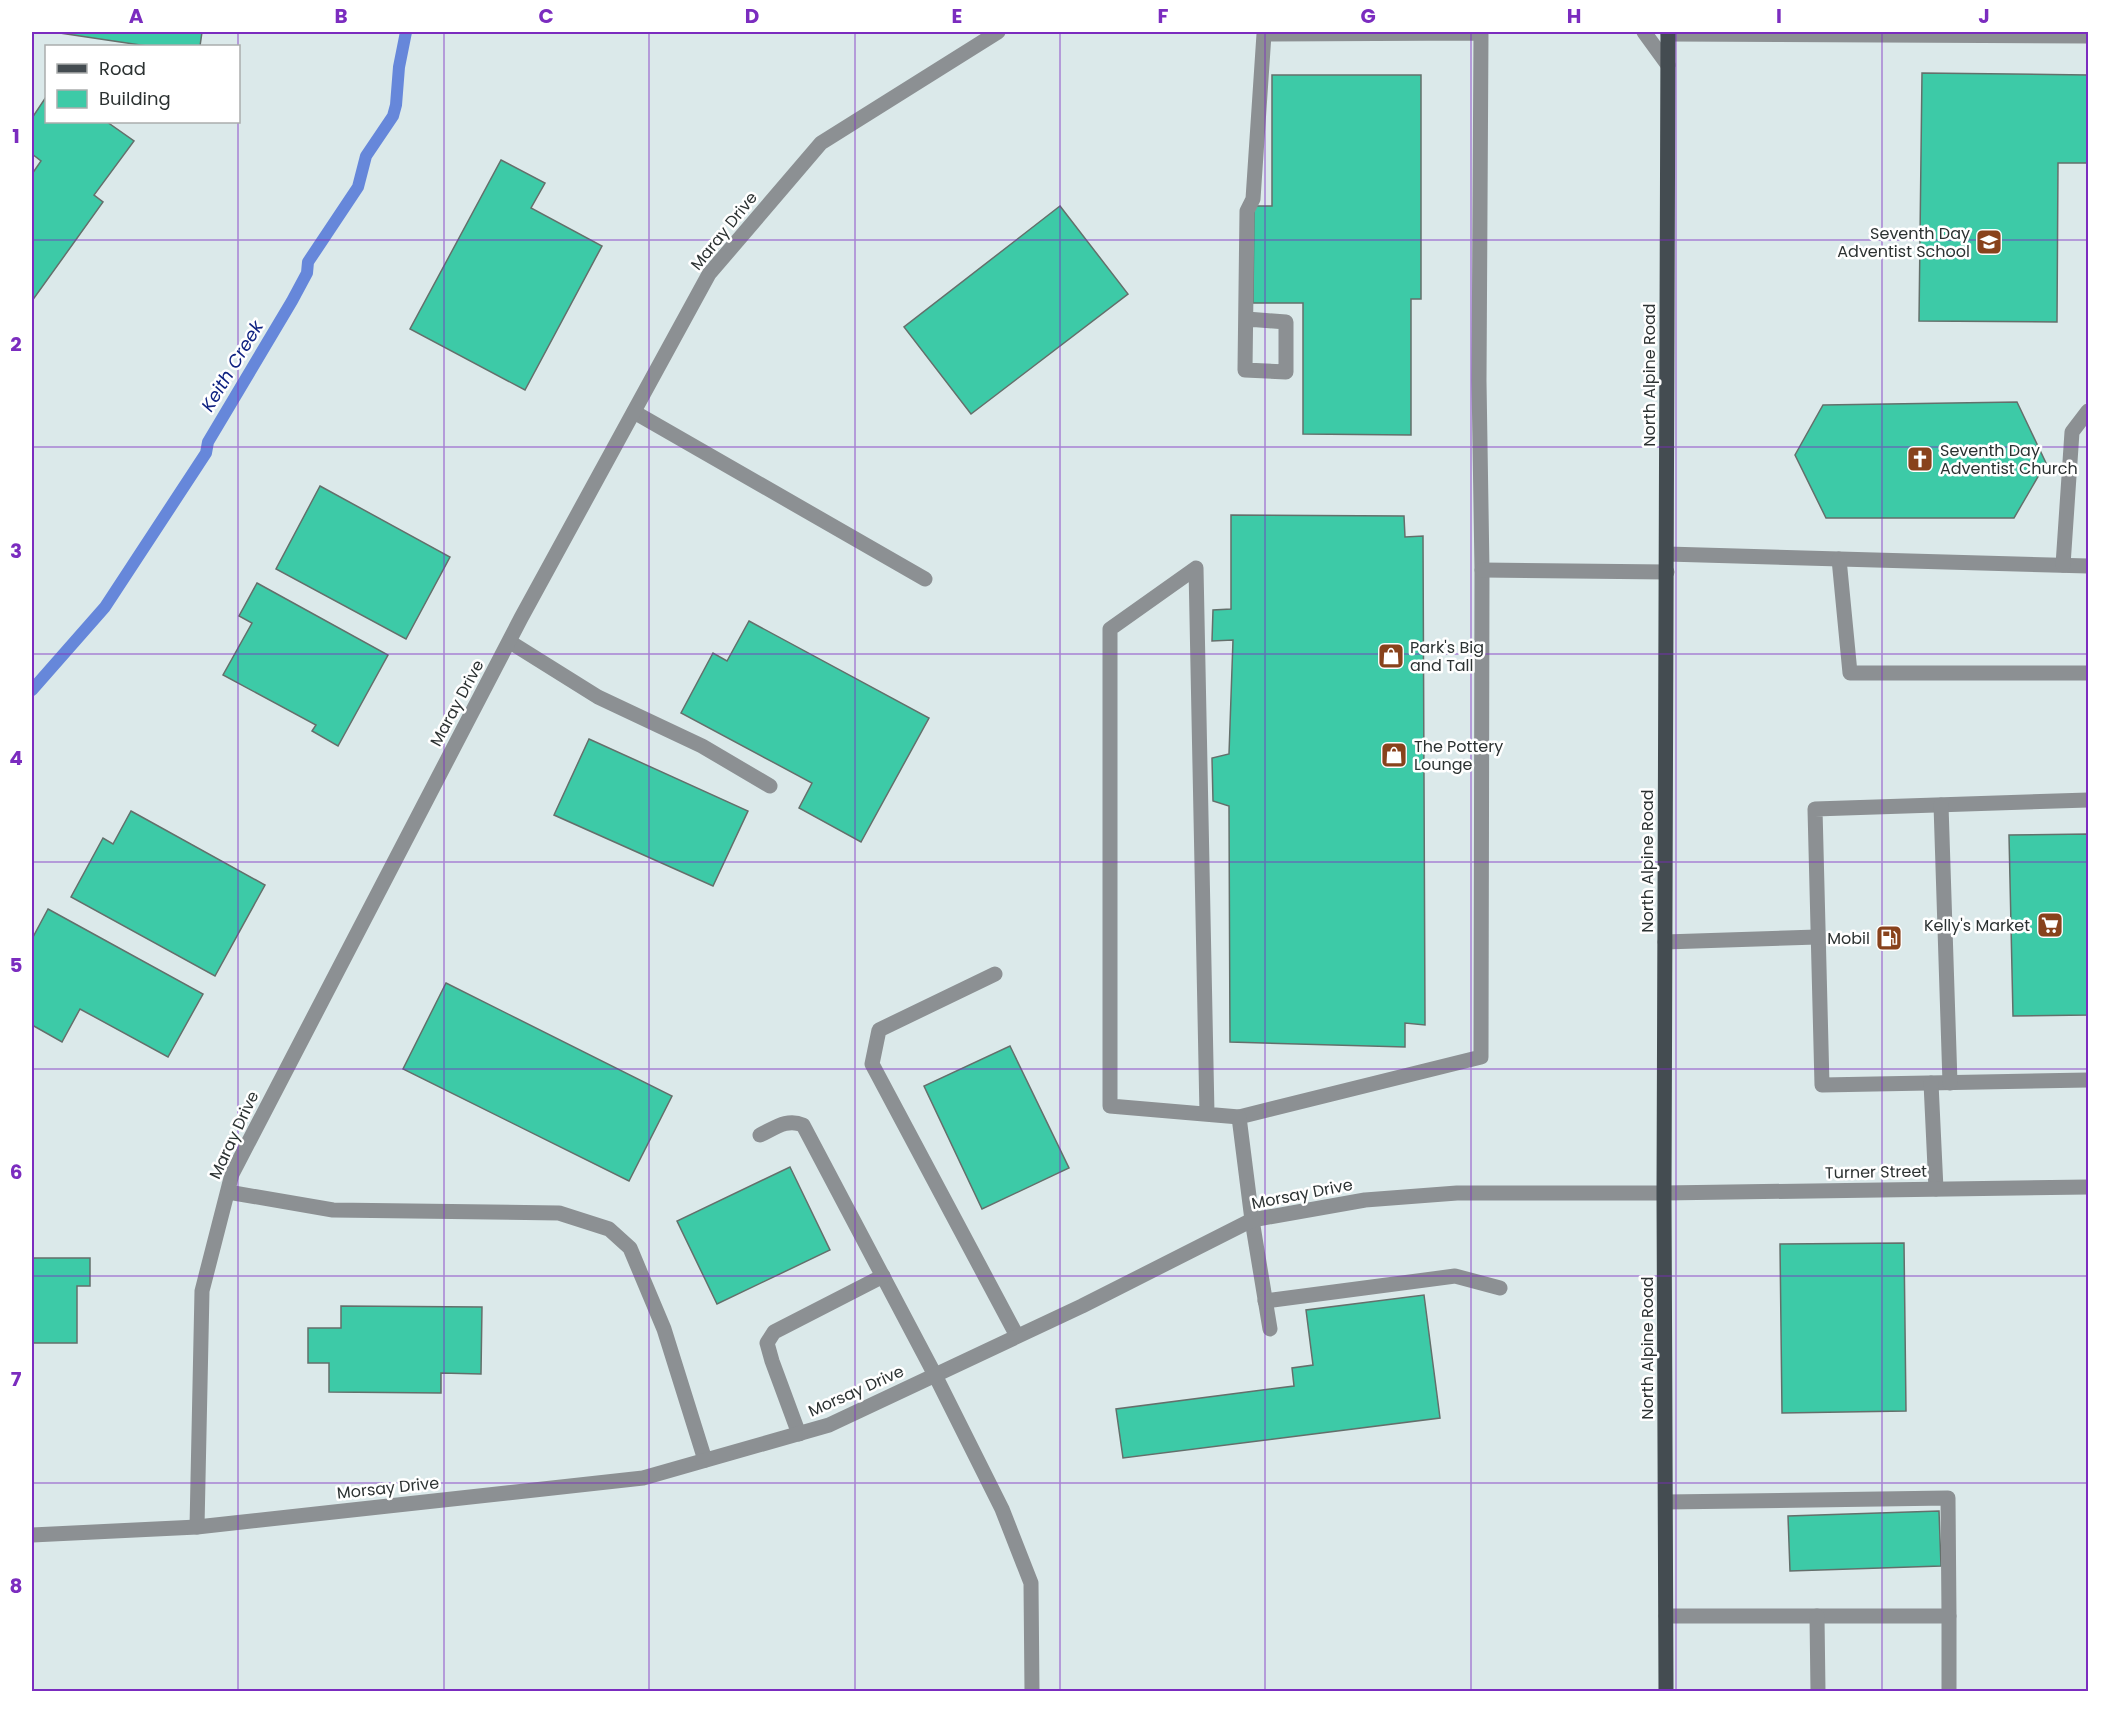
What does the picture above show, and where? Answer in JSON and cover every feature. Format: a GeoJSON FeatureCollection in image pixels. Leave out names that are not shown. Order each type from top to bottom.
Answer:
{"type":"FeatureCollection","features":[{"type":"Feature","properties":{"kind":"main road","name":"North Alpine Road"},"geometry":{"type":"LineString","coordinates":[[1666,1692],[1664,1193],[1668,33]]}},
{"type":"Feature","properties":{"kind":"street","name":"Maray Drive"},"geometry":{"type":"LineString","coordinates":[[197,1527],[202,1291],[237,1164],[510,642],[709,274],[821,143],[998,32]]}},
{"type":"Feature","properties":{"kind":"street"},"geometry":{"type":"LineString","coordinates":[[1207,1114],[1196,568],[1110,629],[1110,1106],[1239,1117],[1481,1057],[1482,570],[1479,381],[1481,32],[1264,33],[1253,199],[1247,211],[1246,319]]}},
{"type":"Feature","properties":{"kind":"street"},"geometry":{"type":"LineString","coordinates":[[1644,32],[1668,65]]}},
{"type":"Feature","properties":{"kind":"street"},"geometry":{"type":"LineString","coordinates":[[1668,33],[2088,36]]}},
{"type":"Feature","properties":{"kind":"street"},"geometry":{"type":"LineString","coordinates":[[2063,566],[2072,432],[2088,411]]}},
{"type":"Feature","properties":{"kind":"street"},"geometry":{"type":"LineString","coordinates":[[634,412],[925,579]]}},
{"type":"Feature","properties":{"kind":"street"},"geometry":{"type":"LineString","coordinates":[[1666,554],[2088,566]]}},
{"type":"Feature","properties":{"kind":"street"},"geometry":{"type":"LineString","coordinates":[[1839,559],[1850,673],[2088,673]]}},
{"type":"Feature","properties":{"kind":"street"},"geometry":{"type":"LineString","coordinates":[[1482,570],[1666,572]]}},
{"type":"Feature","properties":{"kind":"street"},"geometry":{"type":"LineString","coordinates":[[510,642],[598,697],[702,746],[770,786]]}},
{"type":"Feature","properties":{"kind":"street"},"geometry":{"type":"LineString","coordinates":[[2088,800],[1815,809],[1822,1085],[2088,1080]]}},
{"type":"Feature","properties":{"kind":"street"},"geometry":{"type":"LineString","coordinates":[[1941,805],[1950,1083]]}},
{"type":"Feature","properties":{"kind":"street"},"geometry":{"type":"LineString","coordinates":[[1665,942],[1817,937]]}},
{"type":"Feature","properties":{"kind":"street"},"geometry":{"type":"LineString","coordinates":[[995,974],[879,1030],[872,1064],[1017,1336]]}},
{"type":"Feature","properties":{"kind":"street"},"geometry":{"type":"LineString","coordinates":[[1931,1083],[1936,1189]]}},
{"type":"Feature","properties":{"kind":"street"},"geometry":{"type":"LineString","coordinates":[[1239,1117],[1252,1220],[1270,1329]]}},
{"type":"Feature","properties":{"kind":"street"},"geometry":{"type":"LineString","coordinates":[[760,1136],[794,1121],[803,1125],[935,1375],[1002,1509],[1031,1583],[1032,1692]]}},
{"type":"Feature","properties":{"kind":"street","name":"Turner Street"},"geometry":{"type":"LineString","coordinates":[[1664,1193],[2088,1187]]}},
{"type":"Feature","properties":{"kind":"street"},"geometry":{"type":"LineString","coordinates":[[228,1191],[333,1210],[559,1213],[609,1229],[630,1248],[664,1329],[705,1460]]}},
{"type":"Feature","properties":{"kind":"street","name":"Morsay Drive"},"geometry":{"type":"LineString","coordinates":[[32,1534],[197,1527],[643,1478],[829,1425],[1017,1336],[1252,1220],[1365,1200],[1446,1194],[1664,1193]]}},
{"type":"Feature","properties":{"kind":"street"},"geometry":{"type":"LineString","coordinates":[[800,1434],[767,1343],[774,1332],[883,1276]]}},
{"type":"Feature","properties":{"kind":"street"},"geometry":{"type":"LineString","coordinates":[[1265,1301],[1455,1276],[1500,1288]]}},
{"type":"Feature","properties":{"kind":"street"},"geometry":{"type":"LineString","coordinates":[[1666,1502],[1948,1498],[1949,1692]]}},
{"type":"Feature","properties":{"kind":"street"},"geometry":{"type":"LineString","coordinates":[[1666,1616],[1949,1616]]}},
{"type":"Feature","properties":{"kind":"street"},"geometry":{"type":"LineString","coordinates":[[1817,1616],[1818,1692]]}},
{"type":"Feature","properties":{"kind":"building"},"geometry":{"type":"Polygon","coordinates":[[[53,32],[202,32],[200,45],[140,45],[53,32]]]}},
{"type":"Feature","properties":{"kind":"building","name":"Seventh Day Adventist School"},"geometry":{"type":"Polygon","coordinates":[[[1922,73],[2088,75],[2088,163],[2058,163],[2057,322],[1919,321],[1922,73]]]}},
{"type":"Feature","properties":{"kind":"building"},"geometry":{"type":"Polygon","coordinates":[[[1272,75],[1421,75],[1421,299],[1411,299],[1411,435],[1303,434],[1303,303],[1253,303],[1254,206],[1272,206],[1272,75]]]}},
{"type":"Feature","properties":{"kind":"building"},"geometry":{"type":"Polygon","coordinates":[[[45,98],[45,123],[108,123],[134,141],[94,195],[103,202],[32,301],[32,174],[41,161],[32,154],[32,118],[45,98]]]}},
{"type":"Feature","properties":{"kind":"building"},"geometry":{"type":"Polygon","coordinates":[[[501,160],[545,183],[531,208],[602,246],[525,390],[410,329],[501,160]]]}},
{"type":"Feature","properties":{"kind":"building"},"geometry":{"type":"Polygon","coordinates":[[[1060,206],[1128,294],[971,414],[904,327],[1060,206]]]}},
{"type":"Feature","properties":{"kind":"building","name":"Seventh Day Adventist Church"},"geometry":{"type":"Polygon","coordinates":[[[2017,402],[2046,463],[2014,518],[1826,518],[1795,455],[1823,405],[2017,402]]]}},
{"type":"Feature","properties":{"kind":"building"},"geometry":{"type":"Polygon","coordinates":[[[320,486],[450,557],[406,639],[276,569],[320,486]]]}},
{"type":"Feature","properties":{"kind":"building"},"geometry":{"type":"Polygon","coordinates":[[[1231,515],[1404,516],[1405,537],[1423,536],[1425,1025],[1405,1023],[1405,1047],[1230,1042],[1229,806],[1213,801],[1212,758],[1229,754],[1233,640],[1212,641],[1213,610],[1231,609],[1231,515]]]}},
{"type":"Feature","properties":{"kind":"building"},"geometry":{"type":"Polygon","coordinates":[[[257,583],[388,655],[338,746],[312,731],[316,725],[223,675],[252,623],[239,616],[257,583]]]}},
{"type":"Feature","properties":{"kind":"building"},"geometry":{"type":"Polygon","coordinates":[[[749,621],[929,718],[861,842],[799,808],[812,783],[681,713],[713,653],[727,661],[749,621]]]}},
{"type":"Feature","properties":{"kind":"building"},"geometry":{"type":"Polygon","coordinates":[[[589,739],[748,811],[713,886],[554,815],[589,739]]]}},
{"type":"Feature","properties":{"kind":"building"},"geometry":{"type":"Polygon","coordinates":[[[131,811],[265,885],[215,976],[71,897],[103,838],[113,844],[131,811]]]}},
{"type":"Feature","properties":{"kind":"building","name":"Kelly's Market"},"geometry":{"type":"Polygon","coordinates":[[[2088,834],[2088,1015],[2013,1016],[2009,835],[2088,834]]]}},
{"type":"Feature","properties":{"kind":"building"},"geometry":{"type":"Polygon","coordinates":[[[48,909],[203,994],[168,1057],[80,1009],[62,1042],[32,1025],[32,939],[48,909]]]}},
{"type":"Feature","properties":{"kind":"building"},"geometry":{"type":"Polygon","coordinates":[[[446,983],[672,1096],[629,1181],[403,1069],[446,983]]]}},
{"type":"Feature","properties":{"kind":"building"},"geometry":{"type":"Polygon","coordinates":[[[1010,1046],[1069,1168],[982,1209],[924,1086],[1010,1046]]]}},
{"type":"Feature","properties":{"kind":"building"},"geometry":{"type":"Polygon","coordinates":[[[790,1167],[830,1250],[717,1304],[677,1221],[790,1167]]]}},
{"type":"Feature","properties":{"kind":"building"},"geometry":{"type":"Polygon","coordinates":[[[1904,1243],[1906,1411],[1782,1413],[1780,1244],[1904,1243]]]}},
{"type":"Feature","properties":{"kind":"building"},"geometry":{"type":"Polygon","coordinates":[[[32,1258],[90,1258],[90,1286],[77,1286],[77,1343],[32,1343],[32,1258]]]}},
{"type":"Feature","properties":{"kind":"building"},"geometry":{"type":"Polygon","coordinates":[[[1424,1295],[1440,1418],[1123,1458],[1116,1409],[1294,1386],[1292,1368],[1313,1365],[1306,1310],[1424,1295]]]}},
{"type":"Feature","properties":{"kind":"building"},"geometry":{"type":"Polygon","coordinates":[[[341,1306],[482,1307],[481,1374],[441,1373],[441,1393],[329,1392],[329,1363],[308,1363],[308,1328],[341,1328],[341,1306]]]}},
{"type":"Feature","properties":{"kind":"building"},"geometry":{"type":"Polygon","coordinates":[[[1939,1511],[1941,1566],[1790,1571],[1788,1516],[1939,1511]]]}},
{"type":"Feature","properties":{"kind":"waterway","name":"Keith Creek"},"geometry":{"type":"LineString","coordinates":[[32,690],[105,607],[206,453],[208,442],[307,273],[308,262],[358,187],[366,156],[393,116],[406,32]]}},
{"type":"Feature","properties":{"kind":"place","name":"Seventh Day Adventist School"},"geometry":{"type":"Point","coordinates":[1989,242]}},
{"type":"Feature","properties":{"kind":"place","name":"Seventh Day Adventist Church"},"geometry":{"type":"Point","coordinates":[1920,459]}},
{"type":"Feature","properties":{"kind":"place","name":"Park's Big and Tall"},"geometry":{"type":"Point","coordinates":[1391,656]}},
{"type":"Feature","properties":{"kind":"place","name":"The Pottery Lounge"},"geometry":{"type":"Point","coordinates":[1394,755]}},
{"type":"Feature","properties":{"kind":"place","name":"Kelly's Market"},"geometry":{"type":"Point","coordinates":[2050,925]}},
{"type":"Feature","properties":{"kind":"place","name":"Mobil"},"geometry":{"type":"Point","coordinates":[1889,938]}}]}
